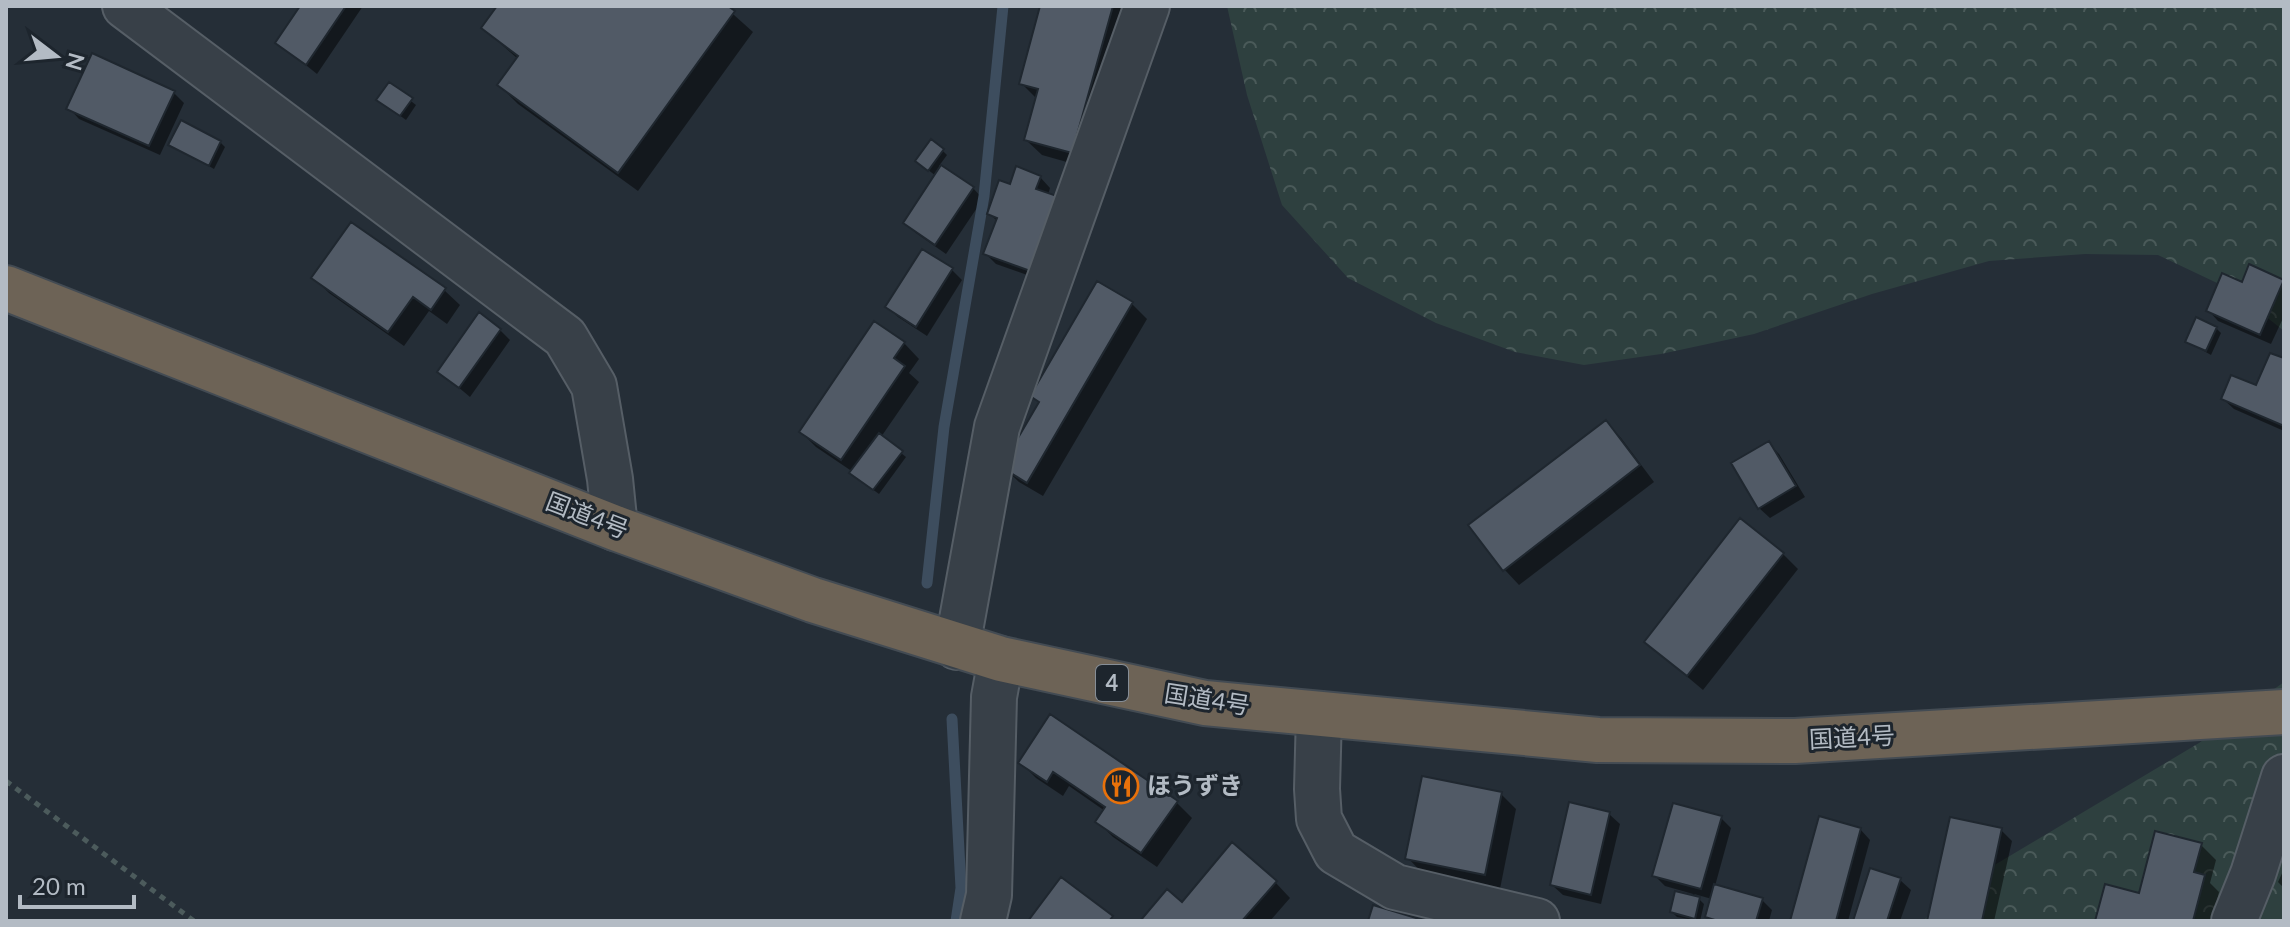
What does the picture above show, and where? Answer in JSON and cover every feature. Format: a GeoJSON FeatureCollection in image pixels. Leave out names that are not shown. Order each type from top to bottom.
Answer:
{"type":"FeatureCollection","features":[{"type":"Feature","properties":{"kind":"highway","name":"国道4号"},"geometry":{"type":"LineString","coordinates":[[6,288],[615,528],[813,600],[1001,659],[1205,703],[1598,740],[1795,741],[2284,712]]}},
{"type":"Feature","properties":{"kind":"street"},"geometry":{"type":"LineString","coordinates":[[125,6],[565,337],[594,386],[615,528]]}},
{"type":"Feature","properties":{"kind":"street"},"geometry":{"type":"LineString","coordinates":[[957,647],[997,427],[1147,6]]}},
{"type":"Feature","properties":{"kind":"street"},"geometry":{"type":"LineString","coordinates":[[983,921],[989,895],[994,697],[1001,659]]}},
{"type":"Feature","properties":{"kind":"street"},"geometry":{"type":"LineString","coordinates":[[1319,714],[1319,819],[1336,852],[1395,887],[1537,921]]}},
{"type":"Feature","properties":{"kind":"street"},"geometry":{"type":"LineString","coordinates":[[2234,921],[2253,874],[2284,777]]}},
{"type":"Feature","properties":{"kind":"path"},"geometry":{"type":"LineString","coordinates":[[6,781],[194,921]]}},
{"type":"Feature","properties":{"kind":"green space"},"geometry":{"type":"Polygon","coordinates":[[[1227,6],[2284,6],[2284,331],[2234,291],[2158,255],[2085,254],[1989,261],[1872,294],[1754,334],[1661,354],[1584,365],[1515,352],[1436,323],[1348,278],[1282,205],[1247,95],[1227,6]]]}},
{"type":"Feature","properties":{"kind":"green space"},"geometry":{"type":"Polygon","coordinates":[[[2284,682],[2284,921],[1923,921],[1956,888],[2199,743],[2284,682]]]}},
{"type":"Feature","properties":{"kind":"building"},"geometry":{"type":"Polygon","coordinates":[[[300,6],[346,6],[306,65],[275,43],[300,6]]]}},
{"type":"Feature","properties":{"kind":"building"},"geometry":{"type":"Polygon","coordinates":[[[497,6],[728,6],[735,11],[618,173],[497,85],[518,56],[481,28],[497,6]]]}},
{"type":"Feature","properties":{"kind":"building"},"geometry":{"type":"Polygon","coordinates":[[[1040,6],[1113,6],[1072,153],[1024,140],[1038,89],[1019,84],[1040,6]]]}},
{"type":"Feature","properties":{"kind":"building"},"geometry":{"type":"Polygon","coordinates":[[[92,53],[175,91],[149,146],[66,109],[92,53]]]}},
{"type":"Feature","properties":{"kind":"building"},"geometry":{"type":"Polygon","coordinates":[[[389,82],[413,98],[400,116],[376,100],[389,82]]]}},
{"type":"Feature","properties":{"kind":"building"},"geometry":{"type":"Polygon","coordinates":[[[181,120],[221,141],[209,166],[168,145],[181,120]]]}},
{"type":"Feature","properties":{"kind":"building"},"geometry":{"type":"Polygon","coordinates":[[[931,139],[944,149],[928,171],[915,161],[931,139]]]}},
{"type":"Feature","properties":{"kind":"building"},"geometry":{"type":"Polygon","coordinates":[[[941,165],[974,187],[935,245],[903,223],[941,165]]]}},
{"type":"Feature","properties":{"kind":"building"},"geometry":{"type":"Polygon","coordinates":[[[1016,166],[1041,176],[1036,189],[1060,197],[1033,272],[983,254],[997,218],[987,214],[999,180],[1010,184],[1016,166]]]}},
{"type":"Feature","properties":{"kind":"building"},"geometry":{"type":"Polygon","coordinates":[[[351,222],[446,288],[431,310],[413,297],[388,332],[311,278],[351,222]]]}},
{"type":"Feature","properties":{"kind":"building"},"geometry":{"type":"Polygon","coordinates":[[[922,249],[953,268],[916,327],[885,307],[922,249]]]}},
{"type":"Feature","properties":{"kind":"building"},"geometry":{"type":"Polygon","coordinates":[[[2249,264],[2284,280],[2260,335],[2206,311],[2222,273],[2242,282],[2249,264]]]}},
{"type":"Feature","properties":{"kind":"building"},"geometry":{"type":"Polygon","coordinates":[[[1097,281],[1133,302],[1027,483],[1001,467],[1039,402],[1030,396],[1097,281]]]}},
{"type":"Feature","properties":{"kind":"building"},"geometry":{"type":"Polygon","coordinates":[[[479,312],[501,329],[459,388],[437,372],[479,312]]]}},
{"type":"Feature","properties":{"kind":"building"},"geometry":{"type":"Polygon","coordinates":[[[2196,317],[2217,327],[2206,351],[2185,342],[2196,317]]]}},
{"type":"Feature","properties":{"kind":"building"},"geometry":{"type":"Polygon","coordinates":[[[874,321],[905,342],[894,358],[905,366],[841,460],[799,432],[874,321]]]}},
{"type":"Feature","properties":{"kind":"building"},"geometry":{"type":"Polygon","coordinates":[[[2270,353],[2284,358],[2284,426],[2221,399],[2231,375],[2256,385],[2270,353]]]}},
{"type":"Feature","properties":{"kind":"building"},"geometry":{"type":"Polygon","coordinates":[[[1606,420],[1640,465],[1503,571],[1468,525],[1606,420]]]}},
{"type":"Feature","properties":{"kind":"building"},"geometry":{"type":"Polygon","coordinates":[[[879,433],[903,451],[873,490],[849,473],[879,433]]]}},
{"type":"Feature","properties":{"kind":"building"},"geometry":{"type":"Polygon","coordinates":[[[1769,441],[1796,486],[1758,509],[1731,463],[1769,441]]]}},
{"type":"Feature","properties":{"kind":"building"},"geometry":{"type":"Polygon","coordinates":[[[1740,518],[1784,553],[1687,676],[1644,642],[1740,518]]]}},
{"type":"Feature","properties":{"kind":"building"},"geometry":{"type":"Polygon","coordinates":[[[1050,714],[1178,801],[1141,853],[1095,822],[1105,807],[1053,772],[1047,782],[1018,763],[1050,714]]]}},
{"type":"Feature","properties":{"kind":"building"},"geometry":{"type":"Polygon","coordinates":[[[1422,776],[1502,792],[1485,875],[1405,859],[1422,776]]]}},
{"type":"Feature","properties":{"kind":"building"},"geometry":{"type":"Polygon","coordinates":[[[1569,802],[1610,812],[1591,895],[1550,885],[1569,802]]]}},
{"type":"Feature","properties":{"kind":"building"},"geometry":{"type":"Polygon","coordinates":[[[1673,803],[1722,816],[1701,889],[1652,876],[1673,803]]]}},
{"type":"Feature","properties":{"kind":"building"},"geometry":{"type":"Polygon","coordinates":[[[1819,816],[1861,828],[1836,921],[1790,921],[1819,816]]]}},
{"type":"Feature","properties":{"kind":"building"},"geometry":{"type":"Polygon","coordinates":[[[1950,817],[2002,828],[1982,921],[1927,921],[1950,817]]]}},
{"type":"Feature","properties":{"kind":"building"},"geometry":{"type":"Polygon","coordinates":[[[2155,831],[2202,843],[2194,872],[2205,875],[2193,921],[2095,921],[2105,884],[2139,893],[2155,831]]]}},
{"type":"Feature","properties":{"kind":"building"},"geometry":{"type":"Polygon","coordinates":[[[1232,842],[1277,881],[1242,921],[1140,921],[1167,889],[1182,902],[1232,842]]]}},
{"type":"Feature","properties":{"kind":"building"},"geometry":{"type":"Polygon","coordinates":[[[1870,868],[1901,878],[1887,921],[1853,921],[1870,868]]]}},
{"type":"Feature","properties":{"kind":"building"},"geometry":{"type":"Polygon","coordinates":[[[1061,877],[1113,916],[1109,921],[1028,921],[1061,877]]]}},
{"type":"Feature","properties":{"kind":"building"},"geometry":{"type":"Polygon","coordinates":[[[1714,884],[1763,898],[1756,921],[1718,921],[1705,917],[1714,884]]]}},
{"type":"Feature","properties":{"kind":"building"},"geometry":{"type":"Polygon","coordinates":[[[1675,891],[1700,897],[1695,919],[1670,912],[1675,891]]]}},
{"type":"Feature","properties":{"kind":"building"},"geometry":{"type":"Polygon","coordinates":[[[1373,905],[1426,921],[1368,921],[1373,905]]]}},
{"type":"Feature","properties":{"kind":"waterway"},"geometry":{"type":"LineString","coordinates":[[927,583],[944,427],[984,196],[1003,6]]}},
{"type":"Feature","properties":{"kind":"waterway"},"geometry":{"type":"LineString","coordinates":[[952,719],[961,888],[956,921]]}},
{"type":"Feature","properties":{"kind":"place","name":"ほうずき"},"geometry":{"type":"Point","coordinates":[1121,786]}}]}
